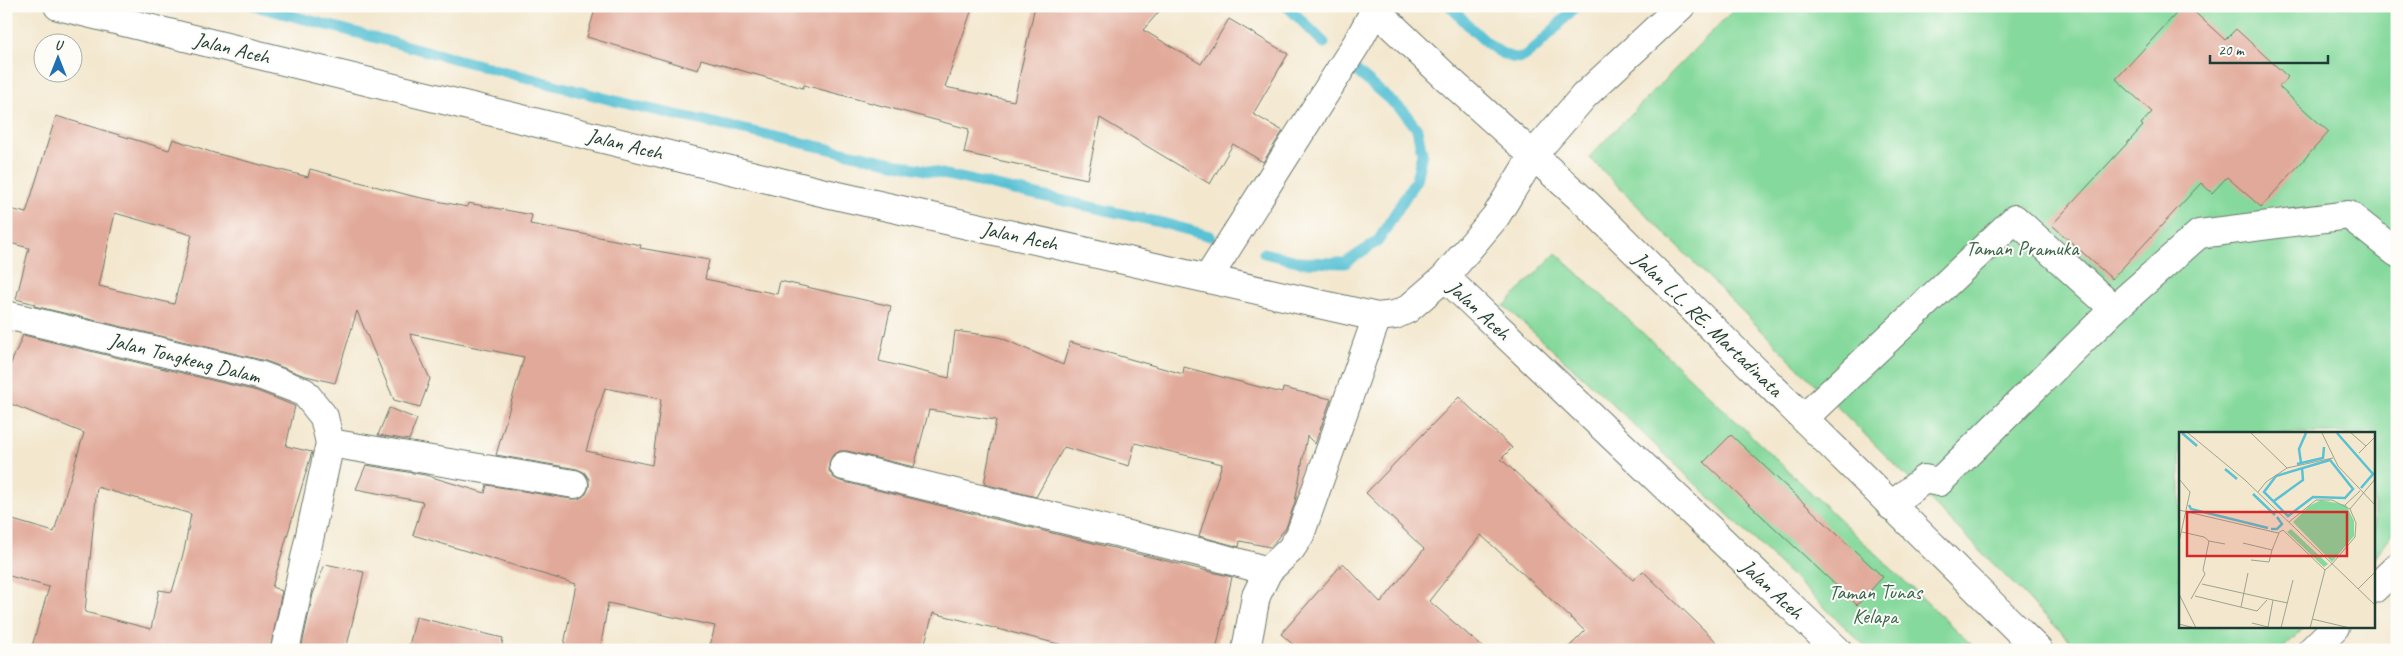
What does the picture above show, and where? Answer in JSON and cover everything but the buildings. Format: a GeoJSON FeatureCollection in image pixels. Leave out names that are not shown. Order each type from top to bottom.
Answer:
{"type":"FeatureCollection","features":[{"type":"Feature","properties":{"kind":"main road","name":"Jalan Aceh"},"geometry":{"type":"LineString","coordinates":[[58,6],[821,192],[1376,317],[1395,315],[1408,309],[1445,277],[1837,650]]}},
{"type":"Feature","properties":{"kind":"main road"},"geometry":{"type":"LineString","coordinates":[[1445,277],[1496,216],[1534,154],[1584,96],[1681,6]]}},
{"type":"Feature","properties":{"kind":"main road"},"geometry":{"type":"LineString","coordinates":[[1208,278],[1357,43],[1373,8]]}},
{"type":"Feature","properties":{"kind":"main road","name":"Jalan L.L. RE. Martadinata"},"geometry":{"type":"LineString","coordinates":[[1373,8],[1447,78],[1534,154],[1588,205],[2038,650]]}},
{"type":"Feature","properties":{"kind":"main road"},"geometry":{"type":"LineString","coordinates":[[1891,506],[1924,478],[1939,482],[2114,309],[2200,234],[2349,215],[2397,254]]}},
{"type":"Feature","properties":{"kind":"main road"},"geometry":{"type":"LineString","coordinates":[[1804,418],[2015,219],[2114,309]]}},
{"type":"Feature","properties":{"kind":"main road","name":"Jalan Tongkeng Dalam"},"geometry":{"type":"LineString","coordinates":[[6,315],[262,376],[304,392],[324,417],[330,443]]}},
{"type":"Feature","properties":{"kind":"main road"},"geometry":{"type":"LineString","coordinates":[[1246,650],[1256,596],[1268,571],[1291,549],[1300,535],[1376,317]]}},
{"type":"Feature","properties":{"kind":"main road"},"geometry":{"type":"LineString","coordinates":[[285,650],[330,443],[574,484]]}},
{"type":"Feature","properties":{"kind":"main road"},"geometry":{"type":"LineString","coordinates":[[844,466],[1211,554],[1268,571]]}},
{"type":"Feature","properties":{"kind":"main road"},"geometry":{"type":"LineString","coordinates":[[2376,587],[2397,567]]}},
{"type":"Feature","properties":{"kind":"main road"},"geometry":{"type":"LineString","coordinates":[[2312,650],[2334,628]]}},
{"type":"Feature","properties":{"kind":"green space","name":"Taman Pramuka"},"geometry":{"type":"Polygon","coordinates":[[[1737,6],[2397,6],[2397,528],[2376,555],[2376,432],[2179,432],[2179,628],[2304,628],[2281,650],[2079,650],[1589,157],[1737,6]]]}},
{"type":"Feature","properties":{"kind":"green space","name":"Taman Tunas Kelapa"},"geometry":{"type":"Polygon","coordinates":[[[1556,253],[1977,650],[1869,650],[1605,397],[1504,306],[1556,253]]]}},
{"type":"Feature","properties":{"kind":"waterway"},"geometry":{"type":"LineString","coordinates":[[255,6],[627,104],[1159,222],[1210,236]]}},
{"type":"Feature","properties":{"kind":"waterway"},"geometry":{"type":"LineString","coordinates":[[1287,6],[1324,43]]}},
{"type":"Feature","properties":{"kind":"waterway"},"geometry":{"type":"LineString","coordinates":[[1450,6],[1475,32],[1496,50],[1507,56],[1517,58],[1526,55],[1539,45],[1576,6]]}},
{"type":"Feature","properties":{"kind":"waterway"},"geometry":{"type":"LineString","coordinates":[[1264,253],[1301,262],[1345,263],[1378,241],[1416,180],[1422,153],[1417,129],[1404,112],[1354,69]]}}]}
